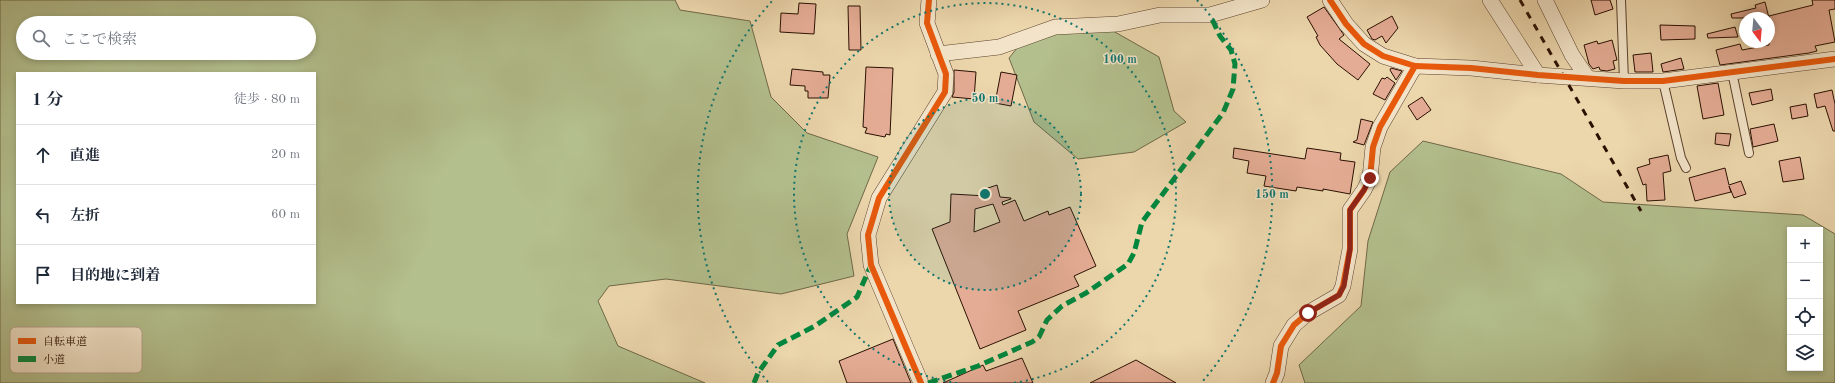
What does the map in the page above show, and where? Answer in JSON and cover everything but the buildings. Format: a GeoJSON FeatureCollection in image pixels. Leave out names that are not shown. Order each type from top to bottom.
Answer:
{"type":"FeatureCollection","features":[{"type":"Feature","properties":{"kind":"street"},"geometry":{"type":"LineString","coordinates":[[921,383],[871,265],[868,235],[879,198],[945,92],[946,74],[927,23],[929,0]]}},
{"type":"Feature","properties":{"kind":"street"},"geometry":{"type":"LineString","coordinates":[[938,54],[999,47],[1055,27],[1118,24],[1160,15],[1210,15],[1262,0]]}},
{"type":"Feature","properties":{"kind":"street"},"geometry":{"type":"LineString","coordinates":[[1330,0],[1346,24],[1364,44],[1383,56],[1415,66],[1471,68],[1538,75],[1587,77],[1624,81],[1663,81],[1835,59]]}},
{"type":"Feature","properties":{"kind":"street"},"geometry":{"type":"LineString","coordinates":[[1490,0],[1538,75]]}},
{"type":"Feature","properties":{"kind":"street"},"geometry":{"type":"LineString","coordinates":[[1544,0],[1572,55],[1587,77]]}},
{"type":"Feature","properties":{"kind":"street"},"geometry":{"type":"LineString","coordinates":[[1272,383],[1277,374],[1281,346],[1294,325],[1308,313],[1339,295],[1344,286],[1350,249],[1350,210],[1364,190],[1370,178],[1373,148],[1380,127],[1415,66]]}},
{"type":"Feature","properties":{"kind":"lane"},"geometry":{"type":"LineString","coordinates":[[1621,0],[1624,81]]}},
{"type":"Feature","properties":{"kind":"lane"},"geometry":{"type":"LineString","coordinates":[[1732,72],[1748,153]]}},
{"type":"Feature","properties":{"kind":"lane"},"geometry":{"type":"LineString","coordinates":[[1663,81],[1682,158],[1686,168]]}},
{"type":"Feature","properties":{"kind":"green space"},"geometry":{"type":"Polygon","coordinates":[[[0,0],[675,0],[680,10],[750,21],[771,97],[807,133],[878,157],[847,234],[854,276],[781,294],[666,279],[609,286],[598,301],[618,346],[705,383],[0,383],[0,0]]]}},
{"type":"Feature","properties":{"kind":"green space"},"geometry":{"type":"Polygon","coordinates":[[[1099,23],[1159,57],[1174,111],[1186,122],[1134,152],[1078,159],[1034,122],[1009,58],[1031,31],[1099,23]]]}},
{"type":"Feature","properties":{"kind":"green space"},"geometry":{"type":"Polygon","coordinates":[[[1423,141],[1561,174],[1603,202],[1803,215],[1835,234],[1835,383],[1305,383],[1299,365],[1361,306],[1368,241],[1390,172],[1423,141]]]}},
{"type":"Feature","properties":{"kind":"railway"},"geometry":{"type":"LineString","coordinates":[[1520,0],[1641,211]]}},
{"type":"Feature","properties":{"kind":"marked path"},"geometry":{"type":"LineString","coordinates":[[928,383],[978,366],[1032,342],[1039,337],[1047,320],[1062,306],[1086,293],[1128,264],[1134,253],[1142,222],[1223,113],[1233,89],[1235,64],[1231,50],[1220,36],[1210,15]]}},
{"type":"Feature","properties":{"kind":"marked path"},"geometry":{"type":"LineString","coordinates":[[754,383],[758,373],[778,345],[815,326],[857,297],[871,265]]}},
{"type":"Feature","properties":{"kind":"cycle path"},"geometry":{"type":"LineString","coordinates":[[921,383],[871,265],[868,235],[879,198],[945,92],[946,74],[927,23],[929,0]]}},
{"type":"Feature","properties":{"kind":"cycle path"},"geometry":{"type":"LineString","coordinates":[[1330,0],[1346,24],[1364,44],[1383,56],[1415,66],[1471,68],[1538,75],[1624,81],[1663,81],[1835,59]]}},
{"type":"Feature","properties":{"kind":"cycle path"},"geometry":{"type":"LineString","coordinates":[[1273,383],[1277,373],[1281,346],[1294,325],[1308,313],[1339,295],[1343,286],[1350,249],[1350,210],[1364,190],[1370,178],[1373,147],[1380,127],[1415,66]]}},
{"type":"Feature","properties":{"kind":"route"},"geometry":{"type":"LineString","coordinates":[[1308,313],[1339,295],[1344,286],[1350,249],[1350,210],[1364,190],[1370,178]]}}]}
